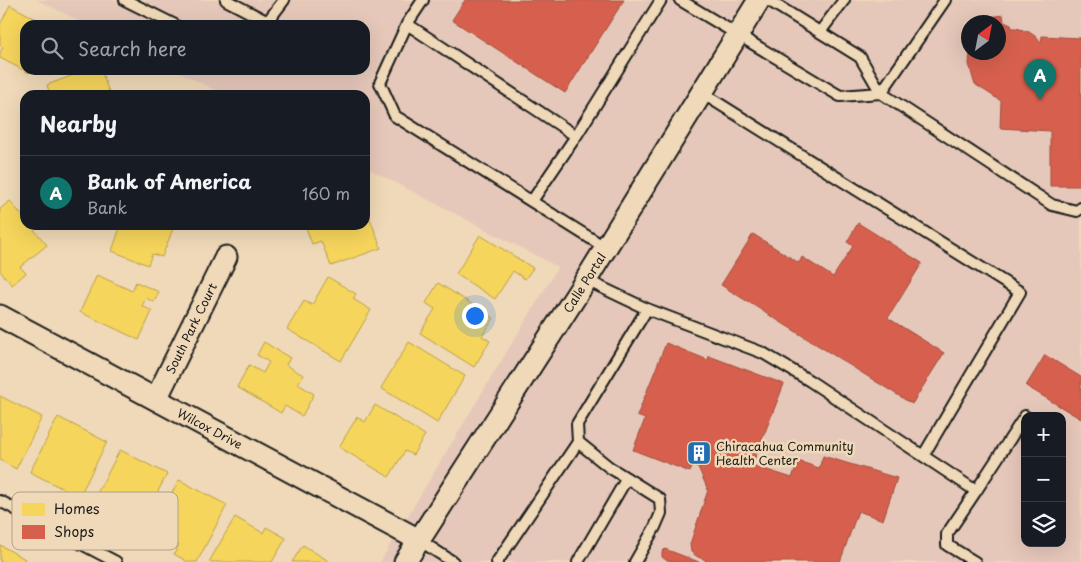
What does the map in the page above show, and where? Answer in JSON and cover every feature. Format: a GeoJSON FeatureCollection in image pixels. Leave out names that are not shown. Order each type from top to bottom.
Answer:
{"type":"FeatureCollection","features":[{"type":"Feature","properties":{"kind":"street","name":"Calle Portal"},"geometry":{"type":"LineString","coordinates":[[405,562],[586,280],[759,0]]}},
{"type":"Feature","properties":{"kind":"street","name":"South Park Court"},"geometry":{"type":"LineString","coordinates":[[156,398],[226,258]]}},
{"type":"Feature","properties":{"kind":"street","name":"Wilcox Drive"},"geometry":{"type":"LineString","coordinates":[[0,316],[419,540]]}},
{"type":"Feature","properties":{"kind":"lane"},"geometry":{"type":"LineString","coordinates":[[125,0],[165,20]]}},
{"type":"Feature","properties":{"kind":"lane"},"geometry":{"type":"LineString","coordinates":[[226,0],[262,20]]}},
{"type":"Feature","properties":{"kind":"lane"},"geometry":{"type":"LineString","coordinates":[[269,20],[284,0]]}},
{"type":"Feature","properties":{"kind":"lane"},"geometry":{"type":"LineString","coordinates":[[423,0],[407,24],[380,83],[396,116],[606,248]]}},
{"type":"Feature","properties":{"kind":"lane"},"geometry":{"type":"LineString","coordinates":[[532,202],[576,136],[661,0]]}},
{"type":"Feature","properties":{"kind":"lane"},"geometry":{"type":"LineString","coordinates":[[680,0],[840,96],[881,93]]}},
{"type":"Feature","properties":{"kind":"lane"},"geometry":{"type":"LineString","coordinates":[[768,0],[860,57],[881,93],[1052,205],[1077,211],[1081,208]]}},
{"type":"Feature","properties":{"kind":"lane"},"geometry":{"type":"LineString","coordinates":[[820,32],[844,0]]}},
{"type":"Feature","properties":{"kind":"lane"},"geometry":{"type":"LineString","coordinates":[[881,93],[945,0]]}},
{"type":"Feature","properties":{"kind":"lane"},"geometry":{"type":"LineString","coordinates":[[407,24],[576,136]]}},
{"type":"Feature","properties":{"kind":"lane"},"geometry":{"type":"LineString","coordinates":[[702,94],[1020,292],[923,456]]}},
{"type":"Feature","properties":{"kind":"lane"},"geometry":{"type":"LineString","coordinates":[[586,280],[647,309],[763,353],[810,381],[976,491]]}},
{"type":"Feature","properties":{"kind":"lane"},"geometry":{"type":"LineString","coordinates":[[497,562],[578,442],[577,424],[647,309]]}},
{"type":"Feature","properties":{"kind":"lane"},"geometry":{"type":"LineString","coordinates":[[975,562],[947,544],[947,534],[1021,421]]}},
{"type":"Feature","properties":{"kind":"lane"},"geometry":{"type":"LineString","coordinates":[[578,442],[609,467],[660,499],[661,513],[635,562]]}},
{"type":"Feature","properties":{"kind":"lane"},"geometry":{"type":"LineString","coordinates":[[583,560],[627,478]]}},
{"type":"Feature","properties":{"kind":"lane"},"geometry":{"type":"LineString","coordinates":[[0,502],[12,508]]}},
{"type":"Feature","properties":{"kind":"lane"},"geometry":{"type":"LineString","coordinates":[[419,540],[453,562]]}},
{"type":"Feature","properties":{"kind":"lane"},"geometry":{"type":"LineString","coordinates":[[93,550],[116,562]]}},
{"type":"Feature","properties":{"kind":"shaded area"},"geometry":{"type":"Polygon","coordinates":[[[37,0],[1081,0],[1081,562],[380,562],[558,267],[370,170],[370,90],[215,90],[185,75],[370,75],[370,20],[77,20],[37,0]]]}},
{"type":"Feature","properties":{"kind":"building: Homes"},"geometry":{"type":"Polygon","coordinates":[[[10,5],[38,20],[20,20],[20,68],[0,58],[3,47],[0,46],[0,25],[10,5]]]}},
{"type":"Feature","properties":{"kind":"building: Homes"},"geometry":{"type":"Polygon","coordinates":[[[74,75],[103,75],[108,90],[48,90],[47,85],[74,75]]]}},
{"type":"Feature","properties":{"kind":"building: Homes"},"geometry":{"type":"Polygon","coordinates":[[[10,201],[20,213],[20,230],[34,230],[47,245],[20,267],[26,273],[12,285],[0,271],[0,209],[10,201]]]}},
{"type":"Feature","properties":{"kind":"building: Homes"},"geometry":{"type":"Polygon","coordinates":[[[370,219],[381,248],[331,266],[321,241],[312,244],[307,230],[370,230],[370,219]]]}},
{"type":"Feature","properties":{"kind":"building: Homes"},"geometry":{"type":"Polygon","coordinates":[[[119,230],[172,230],[162,257],[152,254],[148,265],[112,251],[119,230]]]}},
{"type":"Feature","properties":{"kind":"building: Homes"},"geometry":{"type":"Polygon","coordinates":[[[480,235],[533,268],[525,279],[513,271],[495,299],[456,274],[480,235]]]}},
{"type":"Feature","properties":{"kind":"building: Homes"},"geometry":{"type":"Polygon","coordinates":[[[97,275],[132,291],[136,282],[159,292],[154,302],[146,298],[142,306],[152,311],[139,340],[80,312],[97,275]]]}},
{"type":"Feature","properties":{"kind":"building: Homes"},"geometry":{"type":"Polygon","coordinates":[[[328,277],[356,294],[353,299],[371,310],[341,361],[287,329],[304,301],[312,305],[328,277]]]}},
{"type":"Feature","properties":{"kind":"building: Homes"},"geometry":{"type":"Polygon","coordinates":[[[438,283],[494,318],[482,336],[490,341],[474,367],[420,333],[435,309],[426,303],[438,283]]]}},
{"type":"Feature","properties":{"kind":"building: Homes"},"geometry":{"type":"Polygon","coordinates":[[[264,342],[290,358],[286,365],[303,375],[298,384],[314,394],[302,416],[285,406],[281,413],[237,387],[249,365],[263,373],[269,362],[257,355],[264,342]]]}},
{"type":"Feature","properties":{"kind":"building: Homes"},"geometry":{"type":"Polygon","coordinates":[[[409,342],[465,376],[437,423],[381,388],[409,342]]]}},
{"type":"Feature","properties":{"kind":"building: Homes"},"geometry":{"type":"Polygon","coordinates":[[[0,396],[42,417],[16,469],[0,460],[0,396]]]}},
{"type":"Feature","properties":{"kind":"building: Homes"},"geometry":{"type":"Polygon","coordinates":[[[375,405],[425,435],[413,455],[405,451],[389,477],[339,447],[357,417],[365,422],[375,405]]]}},
{"type":"Feature","properties":{"kind":"building: Homes"},"geometry":{"type":"Polygon","coordinates":[[[58,417],[107,442],[82,492],[69,492],[30,472],[58,417]]]}},
{"type":"Feature","properties":{"kind":"building: Homes"},"geometry":{"type":"Polygon","coordinates":[[[120,450],[167,474],[158,492],[98,492],[120,450]]]}},
{"type":"Feature","properties":{"kind":"building: Homes"},"geometry":{"type":"Polygon","coordinates":[[[179,480],[227,505],[197,562],[188,562],[174,554],[178,550],[179,545],[178,492],[173,492],[179,480]]]}},
{"type":"Feature","properties":{"kind":"building: Homes"},"geometry":{"type":"Polygon","coordinates":[[[235,517],[263,533],[266,527],[286,538],[272,562],[209,562],[235,517]]]}},
{"type":"Feature","properties":{"kind":"building: Homes"},"geometry":{"type":"Polygon","coordinates":[[[0,545],[25,559],[23,562],[0,562],[0,545]]]}},
{"type":"Feature","properties":{"kind":"building: Homes"},"geometry":{"type":"Polygon","coordinates":[[[303,545],[330,562],[292,562],[303,545]]]}},
{"type":"Feature","properties":{"kind":"building: Shops"},"geometry":{"type":"Polygon","coordinates":[[[465,0],[624,0],[565,93],[452,20],[465,0]]]}},
{"type":"Feature","properties":{"kind":"building: Shops"},"geometry":{"type":"Polygon","coordinates":[[[1006,23],[1011,25],[1012,28],[1029,32],[1038,38],[1041,43],[1042,36],[1081,38],[1081,186],[1050,186],[1050,131],[1000,128],[1001,101],[976,85],[969,60],[1006,60],[1006,23]]]}},
{"type":"Feature","properties":{"kind":"building: Shops"},"geometry":{"type":"Polygon","coordinates":[[[858,223],[922,263],[888,318],[944,353],[912,404],[721,285],[753,234],[799,263],[802,257],[833,277],[853,246],[847,242],[858,223]]]}},
{"type":"Feature","properties":{"kind":"building: Shops","name":"Chiracahua Community Health Center"},"geometry":{"type":"Polygon","coordinates":[[[666,343],[708,360],[709,356],[784,384],[752,465],[792,478],[798,461],[819,468],[823,456],[897,478],[883,520],[858,511],[840,562],[705,562],[706,560],[691,552],[690,544],[708,490],[698,467],[693,465],[690,472],[633,450],[645,419],[637,416],[666,343]]]}},
{"type":"Feature","properties":{"kind":"building: Shops"},"geometry":{"type":"Polygon","coordinates":[[[1045,355],[1081,377],[1081,419],[1026,386],[1045,355]]]}},
{"type":"Feature","properties":{"kind":"building: Shops"},"geometry":{"type":"Polygon","coordinates":[[[665,549],[699,562],[673,562],[666,560],[662,557],[662,552],[665,549]]]}},
{"type":"Feature","properties":{"kind":"place","name":"Bank of America"},"geometry":{"type":"Point","coordinates":[1040,100]}},
{"type":"Feature","properties":{"kind":"place","name":"Chiracahua Community Health Center"},"geometry":{"type":"Point","coordinates":[699,453]}}]}
